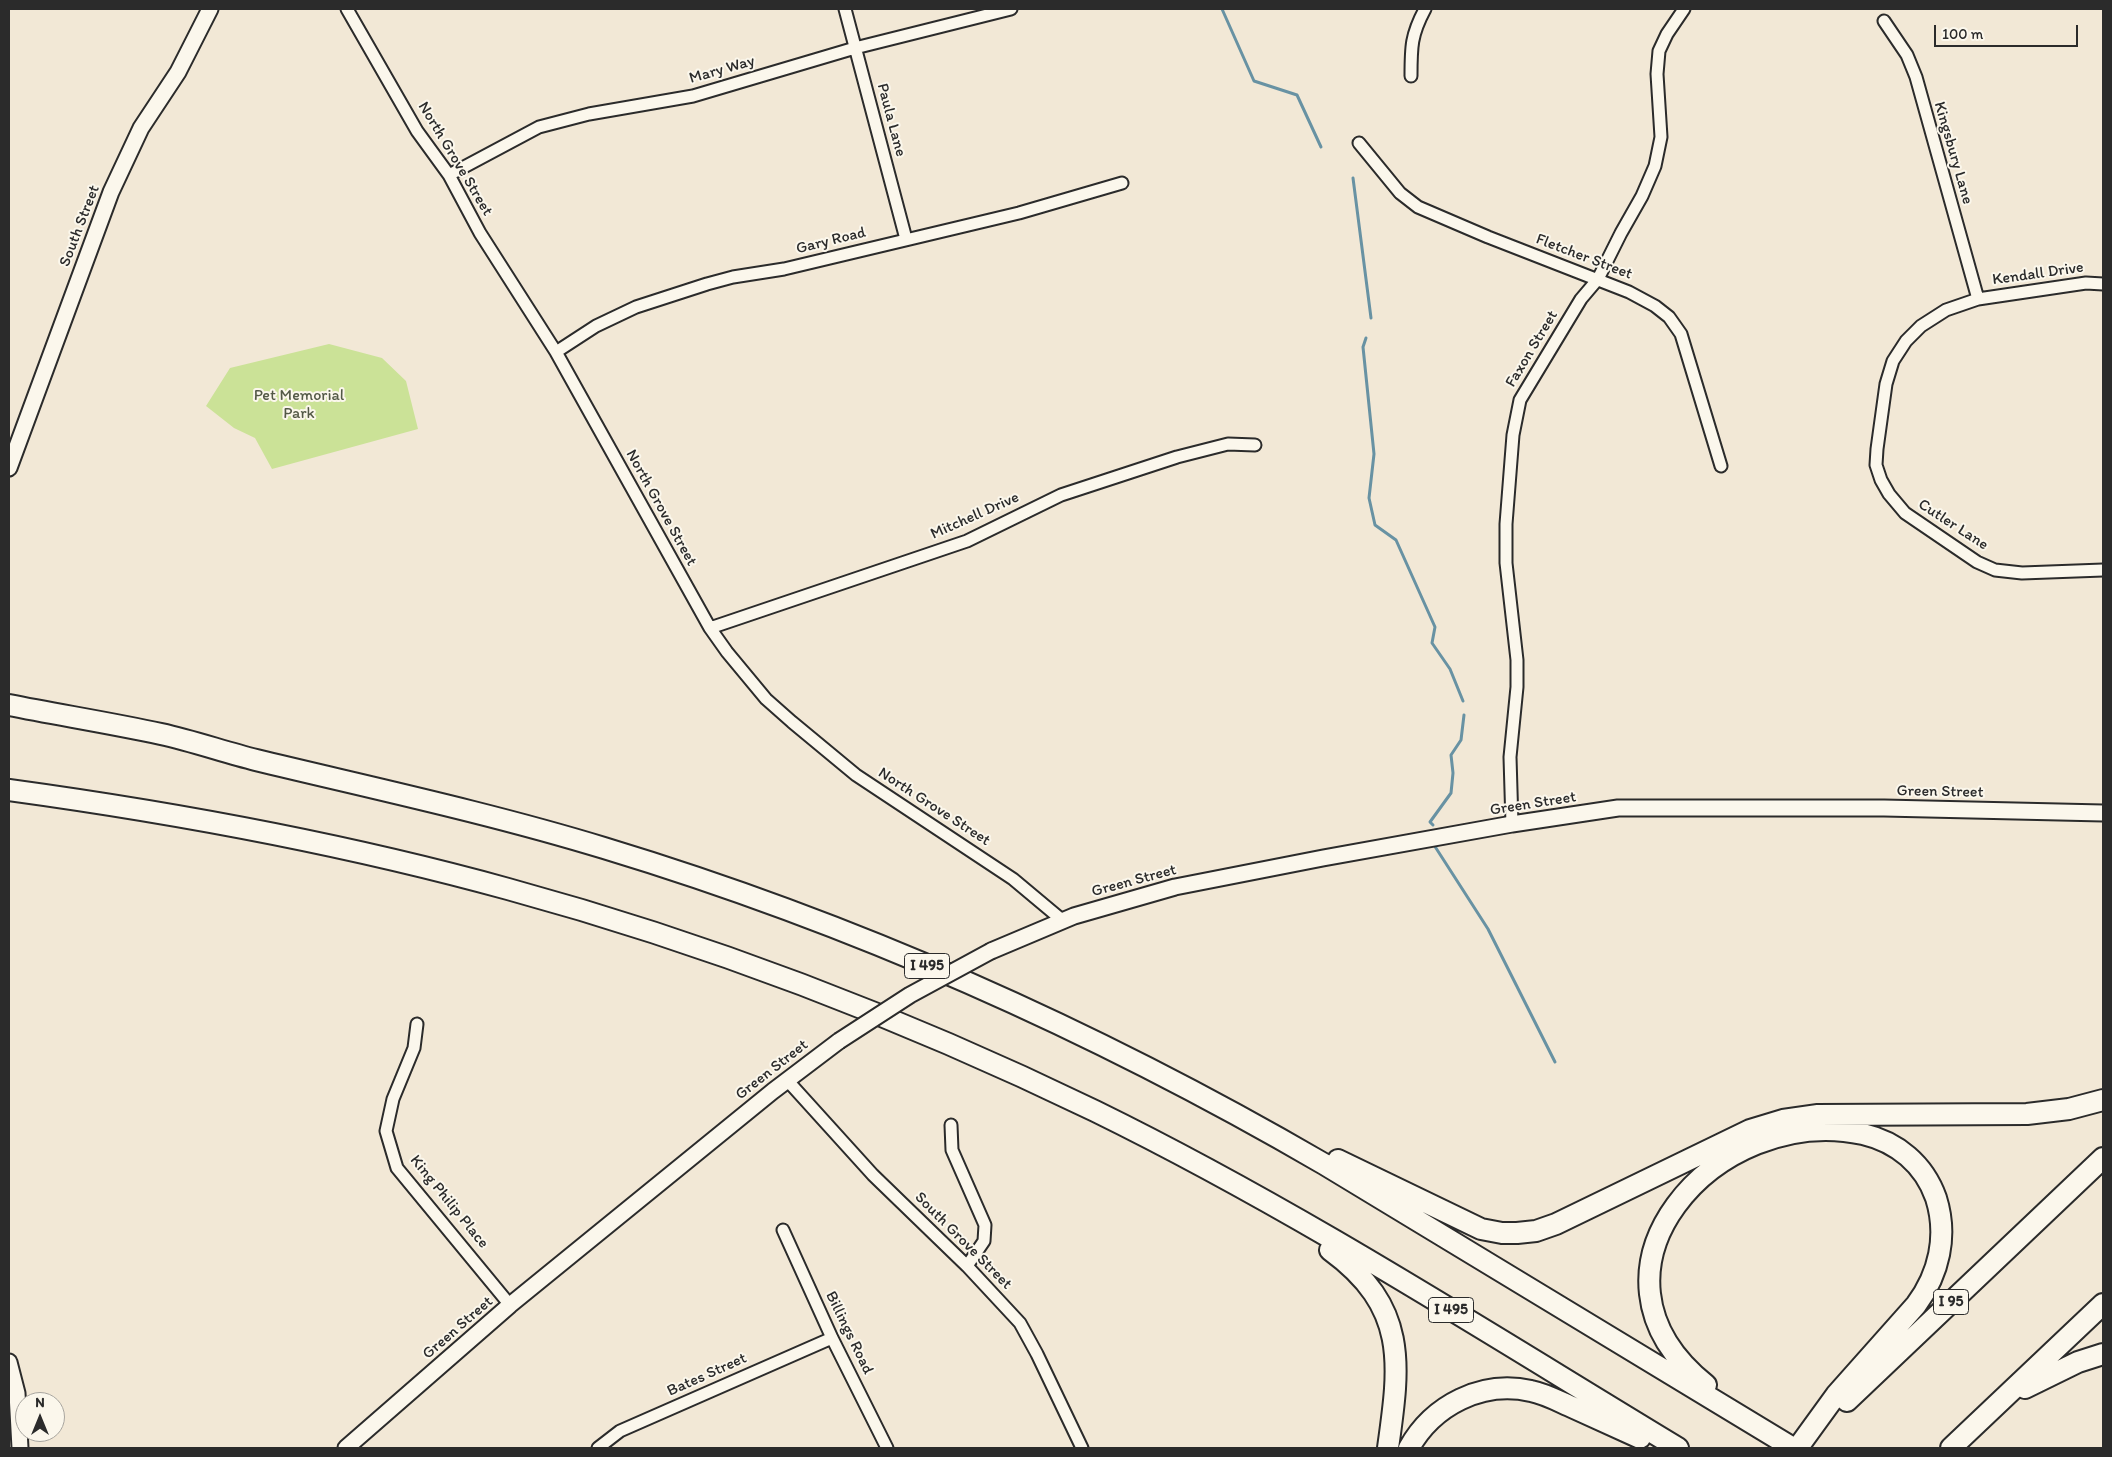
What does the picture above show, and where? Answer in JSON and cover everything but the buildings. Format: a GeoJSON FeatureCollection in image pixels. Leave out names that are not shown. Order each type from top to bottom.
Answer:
{"type":"FeatureCollection","features":[{"type":"Feature","properties":{"kind":"highway","name":"I 495"},"geometry":{"type":"LineString","coordinates":[[9,705],[163,734],[253,759],[407,794],[576,840],[742,894],[905,957],[1062,1026],[1194,1092],[1324,1164],[1762,1430],[1796,1448]]}},
{"type":"Feature","properties":{"kind":"highway","name":"I 495"},"geometry":{"type":"LineString","coordinates":[[9,790],[220,822],[503,887],[612,920],[771,973],[919,1032],[1087,1108],[1221,1176],[1344,1245],[1678,1448]]}},
{"type":"Feature","properties":{"kind":"highway"},"geometry":{"type":"LineString","coordinates":[[1194,1092],[1319,1150],[1467,1224],[1488,1231],[1510,1234],[1529,1232],[1556,1224],[1742,1133],[1783,1120],[1818,1115],[2027,1114],[2069,1109],[2103,1100]]}},
{"type":"Feature","properties":{"kind":"highway"},"geometry":{"type":"LineString","coordinates":[[1762,1430],[1691,1372],[1672,1352],[1664,1339],[1654,1315],[1649,1285],[1651,1263],[1659,1236],[1679,1202],[1700,1179],[1731,1155],[1753,1144],[1786,1134],[1818,1130],[1852,1132],[1883,1140],[1898,1148],[1914,1162],[1932,1190],[1939,1211],[1941,1228],[1938,1262],[1929,1284],[1919,1300],[1836,1395],[1796,1448]]}},
{"type":"Feature","properties":{"kind":"highway","name":"I 95"},"geometry":{"type":"LineString","coordinates":[[1796,1448],[2103,1158]]}},
{"type":"Feature","properties":{"kind":"highway"},"geometry":{"type":"LineString","coordinates":[[1221,1176],[1338,1256],[1357,1272],[1373,1292],[1388,1322],[1397,1361],[1396,1393],[1388,1448]]}},
{"type":"Feature","properties":{"kind":"highway"},"geometry":{"type":"LineString","coordinates":[[1951,1448],[2103,1304]]}},
{"type":"Feature","properties":{"kind":"highway"},"geometry":{"type":"LineString","coordinates":[[2005,1398],[2066,1367],[2103,1354]]}},
{"type":"Feature","properties":{"kind":"highway"},"geometry":{"type":"LineString","coordinates":[[1409,1448],[1423,1427],[1447,1407],[1476,1393],[1504,1388],[1525,1390],[1544,1395],[1664,1448]]}},
{"type":"Feature","properties":{"kind":"main road","name":"South Street"},"geometry":{"type":"LineString","coordinates":[[9,468],[111,192],[141,128],[178,72],[210,9]]}},
{"type":"Feature","properties":{"kind":"main road","name":"Green Street"},"geometry":{"type":"LineString","coordinates":[[346,1448],[510,1305],[787,1080],[839,1041],[925,986],[991,951],[1062,920],[1175,887],[1512,824],[1618,808],[1884,808],[2103,813]]}},
{"type":"Feature","properties":{"kind":"main road"},"geometry":{"type":"LineString","coordinates":[[9,1362],[17,1393],[20,1448]]}},
{"type":"Feature","properties":{"kind":"street","name":"Paula Lane"},"geometry":{"type":"LineString","coordinates":[[846,9],[906,239]]}},
{"type":"Feature","properties":{"kind":"street","name":"Mary Way"},"geometry":{"type":"LineString","coordinates":[[449,175],[540,127],[589,114],[693,96],[855,48],[1012,9]]}},
{"type":"Feature","properties":{"kind":"street"},"geometry":{"type":"LineString","coordinates":[[1411,76],[1411,44],[1417,24],[1425,9]]}},
{"type":"Feature","properties":{"kind":"street","name":"Faxon Street"},"geometry":{"type":"LineString","coordinates":[[1512,824],[1510,757],[1518,687],[1518,660],[1506,563],[1506,524],[1513,435],[1520,400],[1582,300],[1598,279],[1642,196],[1655,166],[1661,137],[1657,74],[1658,52],[1667,34],[1684,9]]}},
{"type":"Feature","properties":{"kind":"street","name":"North Grove Street"},"geometry":{"type":"LineString","coordinates":[[352,10],[418,131],[449,175],[480,233],[556,352],[710,628],[727,652],[760,692],[792,722],[856,775],[1013,878],[1062,920]]}},
{"type":"Feature","properties":{"kind":"street","name":"Kingsbury Lane"},"geometry":{"type":"LineString","coordinates":[[1884,21],[1907,55],[1916,77],[1978,299]]}},
{"type":"Feature","properties":{"kind":"street","name":"Fletcher Street"},"geometry":{"type":"LineString","coordinates":[[1358,143],[1400,193],[1418,207],[1488,238],[1629,292],[1655,306],[1669,317],[1681,334],[1721,466]]}},
{"type":"Feature","properties":{"kind":"street","name":"Gary Road"},"geometry":{"type":"LineString","coordinates":[[556,352],[596,326],[636,307],[707,284],[733,277],[784,269],[1019,213],[1122,183]]}},
{"type":"Feature","properties":{"kind":"street","name":"Kendall Drive"},"geometry":{"type":"LineString","coordinates":[[1978,299],[2086,283],[2103,284]]}},
{"type":"Feature","properties":{"kind":"street","name":"Cutler Lane"},"geometry":{"type":"LineString","coordinates":[[1978,299],[1946,310],[1921,326],[1906,341],[1893,361],[1886,384],[1876,449],[1876,465],[1881,480],[1889,494],[1905,513],[1977,562],[1995,570],[2022,573],[2103,570]]}},
{"type":"Feature","properties":{"kind":"street","name":"Mitchell Drive"},"geometry":{"type":"LineString","coordinates":[[710,628],[968,541],[1061,495],[1177,457],[1228,444],[1255,445]]}},
{"type":"Feature","properties":{"kind":"street","name":"King Philip Place"},"geometry":{"type":"LineString","coordinates":[[417,1024],[414,1048],[393,1099],[386,1131],[397,1168],[510,1305]]}},
{"type":"Feature","properties":{"kind":"street","name":"South Grove Street"},"geometry":{"type":"LineString","coordinates":[[787,1080],[873,1176],[968,1266],[1020,1323],[1082,1448]]}},
{"type":"Feature","properties":{"kind":"street"},"geometry":{"type":"LineString","coordinates":[[951,1125],[952,1150],[985,1225],[984,1241],[968,1266]]}},
{"type":"Feature","properties":{"kind":"street","name":"Billings Road"},"geometry":{"type":"LineString","coordinates":[[783,1230],[832,1338],[887,1448]]}},
{"type":"Feature","properties":{"kind":"street","name":"Bates Street"},"geometry":{"type":"LineString","coordinates":[[598,1448],[620,1431],[832,1338]]}},
{"type":"Feature","properties":{"kind":"green space","name":"Pet Memorial Park"},"geometry":{"type":"Polygon","coordinates":[[[329,344],[382,358],[406,381],[418,429],[272,469],[255,438],[234,428],[206,406],[230,368],[329,344]]]}},
{"type":"Feature","properties":{"kind":"waterway"},"geometry":{"type":"LineString","coordinates":[[1222,9],[1254,81],[1297,95],[1321,147]]}},
{"type":"Feature","properties":{"kind":"waterway"},"geometry":{"type":"LineString","coordinates":[[1353,178],[1371,318]]}},
{"type":"Feature","properties":{"kind":"waterway"},"geometry":{"type":"LineString","coordinates":[[1366,338],[1363,347],[1374,454],[1369,498],[1375,525],[1396,540],[1435,627],[1432,643],[1450,669],[1463,701]]}},
{"type":"Feature","properties":{"kind":"waterway"},"geometry":{"type":"LineString","coordinates":[[1433,825],[1430,822],[1451,793],[1453,773],[1451,755],[1461,740],[1464,715]]}},
{"type":"Feature","properties":{"kind":"waterway"},"geometry":{"type":"LineString","coordinates":[[1434,845],[1488,929],[1555,1062]]}}]}
